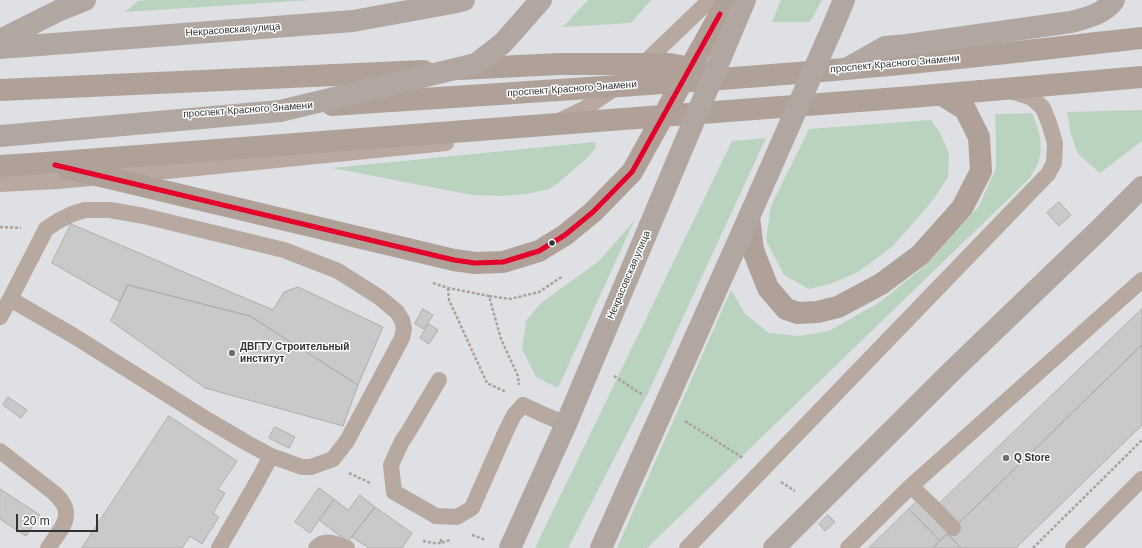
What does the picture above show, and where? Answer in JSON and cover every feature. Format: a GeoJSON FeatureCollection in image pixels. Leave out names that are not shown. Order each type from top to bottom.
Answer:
{"type":"FeatureCollection","features":[{"type":"Feature","properties":{"kind":"highway"},"geometry":{"type":"LineString","coordinates":[[0,40],[60,10],[86,0]]}},
{"type":"Feature","properties":{"kind":"highway","name":"Некрасовская улица"},"geometry":{"type":"LineString","coordinates":[[0,48],[353,21],[464,0]]}},
{"type":"Feature","properties":{"kind":"highway"},"geometry":{"type":"LineString","coordinates":[[0,136],[280,111],[476,64],[504,43],[541,0]]}},
{"type":"Feature","properties":{"kind":"highway","name":"Некрасовская улица"},"geometry":{"type":"LineString","coordinates":[[510,548],[566,424],[745,0]]}},
{"type":"Feature","properties":{"kind":"highway"},"geometry":{"type":"LineString","coordinates":[[601,548],[844,0]]}},
{"type":"Feature","properties":{"kind":"highway"},"geometry":{"type":"LineString","coordinates":[[846,69],[885,47],[907,54],[1071,22],[1095,15],[1111,4],[1114,0]]}},
{"type":"Feature","properties":{"kind":"highway"},"geometry":{"type":"LineString","coordinates":[[774,548],[951,372],[1142,187]]}},
{"type":"Feature","properties":{"kind":"main road"},"geometry":{"type":"LineString","coordinates":[[46,164],[454,260],[475,263],[503,262],[539,251],[565,235],[593,212],[632,172],[728,0]]}},
{"type":"Feature","properties":{"kind":"main road","name":"проспект Красного Знамени"},"geometry":{"type":"LineString","coordinates":[[907,54],[1142,38]]}},
{"type":"Feature","properties":{"kind":"main road"},"geometry":{"type":"LineString","coordinates":[[0,90],[559,64],[670,64],[740,78]]}},
{"type":"Feature","properties":{"kind":"main road","name":"проспект Красного Знамени"},"geometry":{"type":"LineString","coordinates":[[0,126],[740,78],[846,69]]}},
{"type":"Feature","properties":{"kind":"main road"},"geometry":{"type":"LineString","coordinates":[[0,166],[46,164],[942,95],[1142,77]]}},
{"type":"Feature","properties":{"kind":"main road"},"geometry":{"type":"LineString","coordinates":[[749,217],[753,250],[768,288],[786,310],[798,313],[817,312],[838,307],[882,284],[920,255],[962,208],[981,171],[979,137],[965,109],[942,95]]}},
{"type":"Feature","properties":{"kind":"lane"},"geometry":{"type":"LineString","coordinates":[[0,184],[58,181],[511,136],[553,124],[584,109],[616,87],[645,64],[710,0]]}},
{"type":"Feature","properties":{"kind":"lane"},"geometry":{"type":"LineString","coordinates":[[687,548],[1048,174],[1054,163],[1055,143],[1043,108],[1032,98],[1004,89]]}},
{"type":"Feature","properties":{"kind":"lane"},"geometry":{"type":"LineString","coordinates":[[0,317],[46,229],[58,220],[85,210],[110,210],[144,216],[284,250],[338,271],[379,297],[397,312],[402,320],[404,329],[402,338],[347,441],[333,459],[311,467],[302,467],[272,456],[247,443],[74,336],[10,300]]}},
{"type":"Feature","properties":{"kind":"lane"},"geometry":{"type":"LineString","coordinates":[[848,548],[911,486],[1142,280]]}},
{"type":"Feature","properties":{"kind":"lane"},"geometry":{"type":"LineString","coordinates":[[439,380],[402,441],[391,465],[394,492],[436,516],[457,517],[472,508],[506,431],[514,415],[522,405],[566,424]]}},
{"type":"Feature","properties":{"kind":"lane"},"geometry":{"type":"LineString","coordinates":[[0,451],[59,497],[64,504],[66,521],[63,528],[48,548]]}},
{"type":"Feature","properties":{"kind":"lane"},"geometry":{"type":"LineString","coordinates":[[219,548],[272,456]]}},
{"type":"Feature","properties":{"kind":"lane"},"geometry":{"type":"LineString","coordinates":[[1073,548],[1142,479]]}},
{"type":"Feature","properties":{"kind":"lane"},"geometry":{"type":"LineString","coordinates":[[911,486],[953,528]]}},
{"type":"Feature","properties":{"kind":"lane"},"geometry":{"type":"LineString","coordinates":[[316,548],[319,545],[329,542],[347,548]]}},
{"type":"Feature","properties":{"kind":"path"},"geometry":{"type":"LineString","coordinates":[[487,383],[449,300],[448,288],[510,300],[539,292],[563,276]]}},
{"type":"Feature","properties":{"kind":"path"},"geometry":{"type":"LineString","coordinates":[[489,296],[501,339],[518,376],[522,405]]}},
{"type":"Feature","properties":{"kind":"path"},"geometry":{"type":"LineString","coordinates":[[611,374],[644,395]]}},
{"type":"Feature","properties":{"kind":"path"},"geometry":{"type":"LineString","coordinates":[[683,420],[749,462]]}},
{"type":"Feature","properties":{"kind":"path"},"geometry":{"type":"LineString","coordinates":[[1033,548],[1142,440]]}},
{"type":"Feature","properties":{"kind":"path"},"geometry":{"type":"LineString","coordinates":[[346,471],[387,492],[394,492]]}},
{"type":"Feature","properties":{"kind":"path"},"geometry":{"type":"LineString","coordinates":[[775,478],[801,495]]}},
{"type":"Feature","properties":{"kind":"path"},"geometry":{"type":"LineString","coordinates":[[423,541],[441,543]]}},
{"type":"Feature","properties":{"kind":"green space"},"geometry":{"type":"Polygon","coordinates":[[[311,0],[125,12],[138,1],[311,0]]]}},
{"type":"Feature","properties":{"kind":"green space"},"geometry":{"type":"Polygon","coordinates":[[[588,0],[651,0],[631,23],[563,27],[588,0]]]}},
{"type":"Feature","properties":{"kind":"green space"},"geometry":{"type":"Polygon","coordinates":[[[781,0],[822,0],[810,22],[772,22],[781,0]]]}},
{"type":"Feature","properties":{"kind":"green space"},"geometry":{"type":"Polygon","coordinates":[[[1142,110],[1142,141],[1100,173],[1078,154],[1071,134],[1067,112],[1142,110]]]}},
{"type":"Feature","properties":{"kind":"green space"},"geometry":{"type":"Polygon","coordinates":[[[1032,113],[1038,130],[1041,148],[1039,160],[1030,178],[647,548],[617,548],[731,290],[745,314],[769,333],[799,336],[829,331],[880,302],[926,265],[979,206],[996,168],[995,114],[1032,113]]]}},
{"type":"Feature","properties":{"kind":"green space"},"geometry":{"type":"Polygon","coordinates":[[[931,120],[940,133],[949,153],[948,177],[933,200],[893,246],[858,272],[830,284],[809,289],[784,275],[766,240],[771,206],[809,129],[931,120]]]}},
{"type":"Feature","properties":{"kind":"green space"},"geometry":{"type":"Polygon","coordinates":[[[766,138],[648,393],[568,548],[535,548],[732,141],[766,138]]]}},
{"type":"Feature","properties":{"kind":"green space"},"geometry":{"type":"Polygon","coordinates":[[[595,142],[596,148],[585,160],[558,183],[549,189],[527,194],[501,196],[472,195],[332,168],[595,142]]]}},
{"type":"Feature","properties":{"kind":"green space"},"geometry":{"type":"Polygon","coordinates":[[[634,221],[558,388],[536,377],[522,349],[526,321],[540,304],[599,261],[634,221]]]}},
{"type":"Feature","properties":{"kind":"building"},"geometry":{"type":"Polygon","coordinates":[[[1059,202],[1071,215],[1059,226],[1047,213],[1059,202]]]}},
{"type":"Feature","properties":{"kind":"building"},"geometry":{"type":"Polygon","coordinates":[[[71,224],[273,310],[284,292],[298,287],[383,327],[358,385],[250,316],[128,285],[120,302],[52,263],[71,224]]]}},
{"type":"Feature","properties":{"kind":"building","name":"ДВГТУ Строительный институт"},"geometry":{"type":"Polygon","coordinates":[[[128,285],[250,316],[358,385],[343,426],[205,388],[111,321],[128,285]]]}},
{"type":"Feature","properties":{"kind":"building"},"geometry":{"type":"Polygon","coordinates":[[[423,309],[433,315],[424,329],[415,324],[423,309]]]}},
{"type":"Feature","properties":{"kind":"building"},"geometry":{"type":"Polygon","coordinates":[[[1142,309],[1142,345],[958,524],[939,504],[1142,309]]]}},
{"type":"Feature","properties":{"kind":"building"},"geometry":{"type":"Polygon","coordinates":[[[429,324],[438,330],[429,344],[420,338],[429,324]]]}},
{"type":"Feature","properties":{"kind":"building"},"geometry":{"type":"Polygon","coordinates":[[[1142,345],[1142,425],[1016,548],[961,548],[948,534],[1142,345]]]}},
{"type":"Feature","properties":{"kind":"building"},"geometry":{"type":"Polygon","coordinates":[[[8,397],[27,410],[21,418],[3,405],[8,397]]]}},
{"type":"Feature","properties":{"kind":"building"},"geometry":{"type":"Polygon","coordinates":[[[169,416],[237,461],[218,489],[225,493],[213,513],[219,517],[202,544],[190,536],[182,548],[82,548],[169,416]]]}},
{"type":"Feature","properties":{"kind":"building"},"geometry":{"type":"Polygon","coordinates":[[[275,427],[295,437],[289,448],[269,438],[275,427]]]}},
{"type":"Feature","properties":{"kind":"building"},"geometry":{"type":"Polygon","coordinates":[[[319,488],[334,499],[310,533],[295,522],[319,488]]]}},
{"type":"Feature","properties":{"kind":"building"},"geometry":{"type":"Polygon","coordinates":[[[0,489],[40,515],[26,536],[0,519],[0,489]]]}},
{"type":"Feature","properties":{"kind":"building"},"geometry":{"type":"Polygon","coordinates":[[[360,495],[375,507],[348,542],[319,520],[334,499],[348,510],[360,495]]]}},
{"type":"Feature","properties":{"kind":"building"},"geometry":{"type":"Polygon","coordinates":[[[920,498],[951,530],[940,541],[909,509],[920,498]]]}},
{"type":"Feature","properties":{"kind":"building"},"geometry":{"type":"Polygon","coordinates":[[[375,507],[412,533],[402,548],[369,548],[352,537],[375,507]]]}},
{"type":"Feature","properties":{"kind":"building"},"geometry":{"type":"Polygon","coordinates":[[[909,509],[940,541],[933,548],[869,548],[909,509]]]}},
{"type":"Feature","properties":{"kind":"building"},"geometry":{"type":"Polygon","coordinates":[[[828,515],[835,522],[825,531],[819,524],[828,515]]]}},
{"type":"Feature","properties":{"kind":"building"},"geometry":{"type":"Polygon","coordinates":[[[947,534],[961,548],[933,548],[947,534]]]}},
{"type":"Feature","properties":{"kind":"transit line"},"geometry":{"type":"LineString","coordinates":[[55,165],[454,260],[475,263],[503,262],[539,251],[565,235],[593,212],[632,172],[720,14]]}},
{"type":"Feature","properties":{"kind":"place","name":"ДВГТУ Строительный институт"},"geometry":{"type":"Point","coordinates":[232,353]}},
{"type":"Feature","properties":{"kind":"place","name":"Q Store"},"geometry":{"type":"Point","coordinates":[1006,458]}}]}
